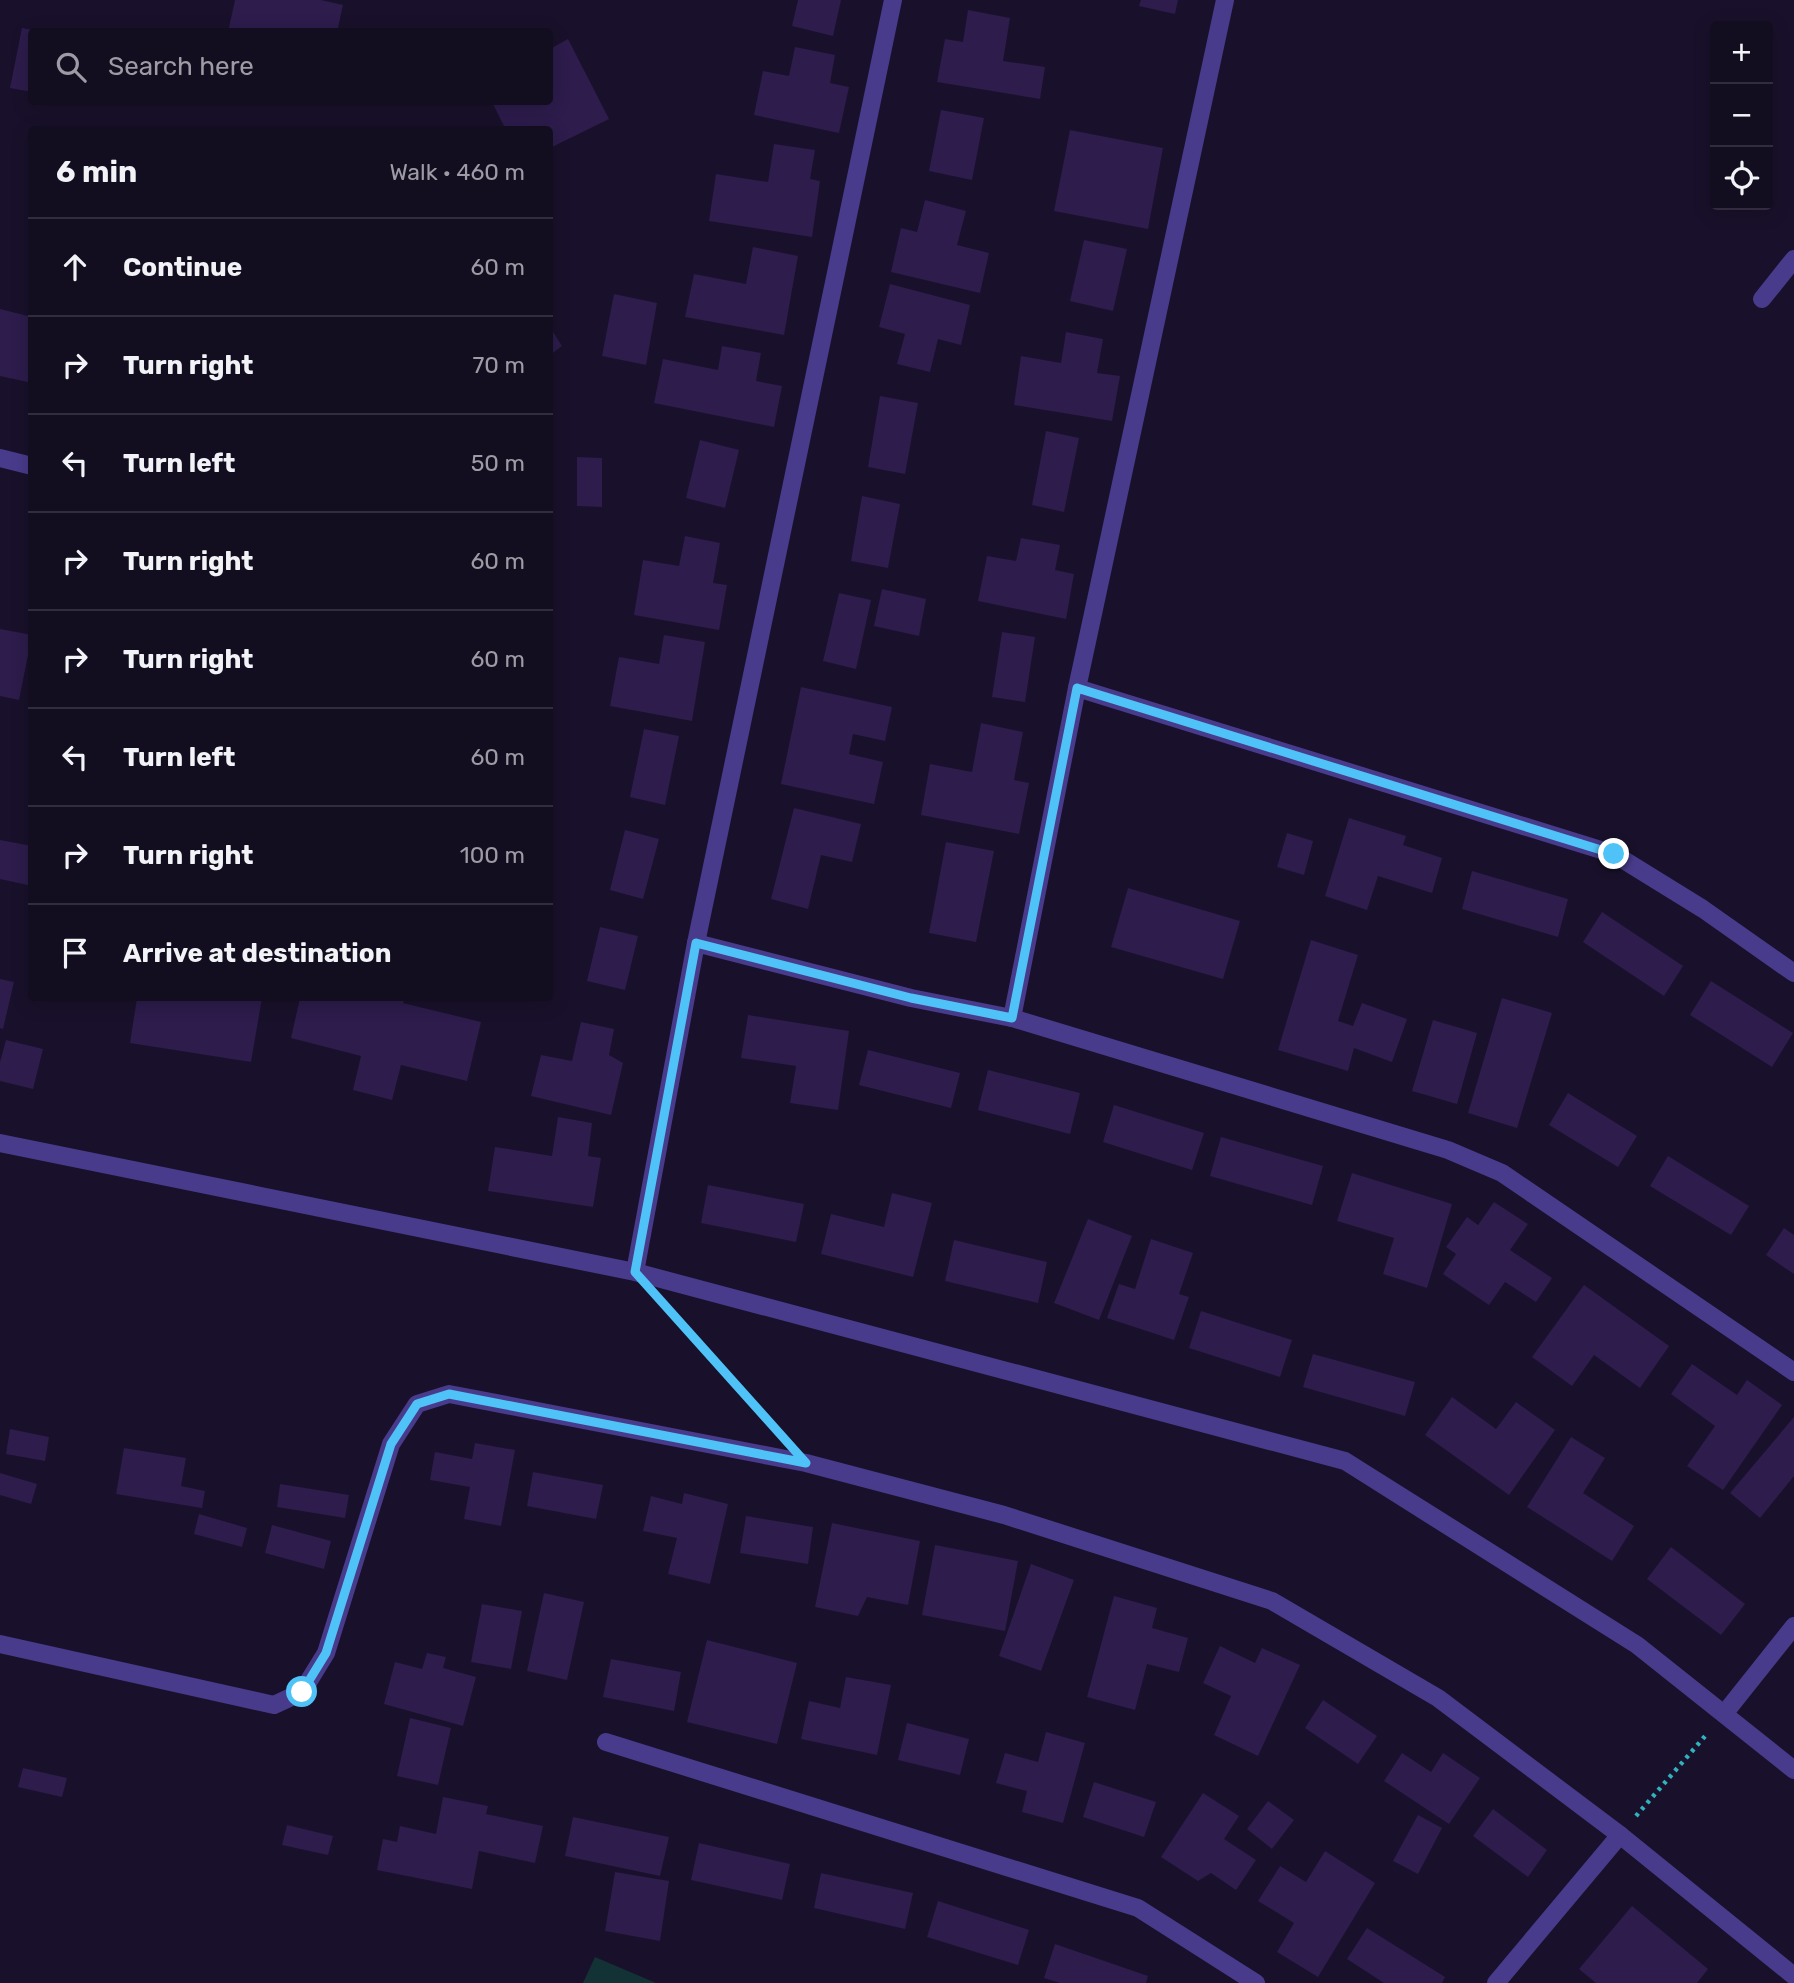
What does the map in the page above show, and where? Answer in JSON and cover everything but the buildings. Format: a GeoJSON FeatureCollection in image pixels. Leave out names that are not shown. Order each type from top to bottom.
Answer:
{"type":"FeatureCollection","features":[{"type":"Feature","properties":{"kind":"street"},"geometry":{"type":"LineString","coordinates":[[635,1272],[696,943],[893,0]]}},
{"type":"Feature","properties":{"kind":"street"},"geometry":{"type":"LineString","coordinates":[[1012,1018],[1077,688],[1225,0]]}},
{"type":"Feature","properties":{"kind":"street"},"geometry":{"type":"LineString","coordinates":[[1762,299],[1794,259]]}},
{"type":"Feature","properties":{"kind":"street"},"geometry":{"type":"LineString","coordinates":[[0,458],[28,465]]}},
{"type":"Feature","properties":{"kind":"street"},"geometry":{"type":"LineString","coordinates":[[1077,688],[1614,854],[1703,909],[1794,973]]}},
{"type":"Feature","properties":{"kind":"street"},"geometry":{"type":"LineString","coordinates":[[696,943],[911,998],[1012,1018],[1448,1150],[1502,1173],[1794,1372]]}},
{"type":"Feature","properties":{"kind":"street"},"geometry":{"type":"LineString","coordinates":[[0,1143],[635,1272],[1345,1461],[1637,1644],[1794,1770]]}},
{"type":"Feature","properties":{"kind":"street"},"geometry":{"type":"LineString","coordinates":[[0,1644],[274,1705],[302,1692],[326,1653],[391,1444],[417,1404],[449,1394],[806,1463],[1004,1515],[1272,1601],[1438,1698],[1620,1835],[1794,1976]]}},
{"type":"Feature","properties":{"kind":"street"},"geometry":{"type":"LineString","coordinates":[[1724,1714],[1794,1626]]}},
{"type":"Feature","properties":{"kind":"street"},"geometry":{"type":"LineString","coordinates":[[606,1742],[1138,1908],[1256,1983]]}},
{"type":"Feature","properties":{"kind":"street"},"geometry":{"type":"LineString","coordinates":[[1496,1983],[1620,1835]]}},
{"type":"Feature","properties":{"kind":"path"},"geometry":{"type":"LineString","coordinates":[[667,1306],[806,1463]]}},
{"type":"Feature","properties":{"kind":"path"},"geometry":{"type":"LineString","coordinates":[[1620,1835],[1724,1714]]}},
{"type":"Feature","properties":{"kind":"green space"},"geometry":{"type":"Polygon","coordinates":[[[595,1957],[656,1983],[583,1983],[595,1957]]]}},
{"type":"Feature","properties":{"kind":"route"},"geometry":{"type":"LineString","coordinates":[[302,1692],[326,1653],[391,1444],[417,1404],[449,1394],[806,1463],[635,1272],[696,943],[911,998],[1012,1018],[1077,688],[1614,854]]}}]}
